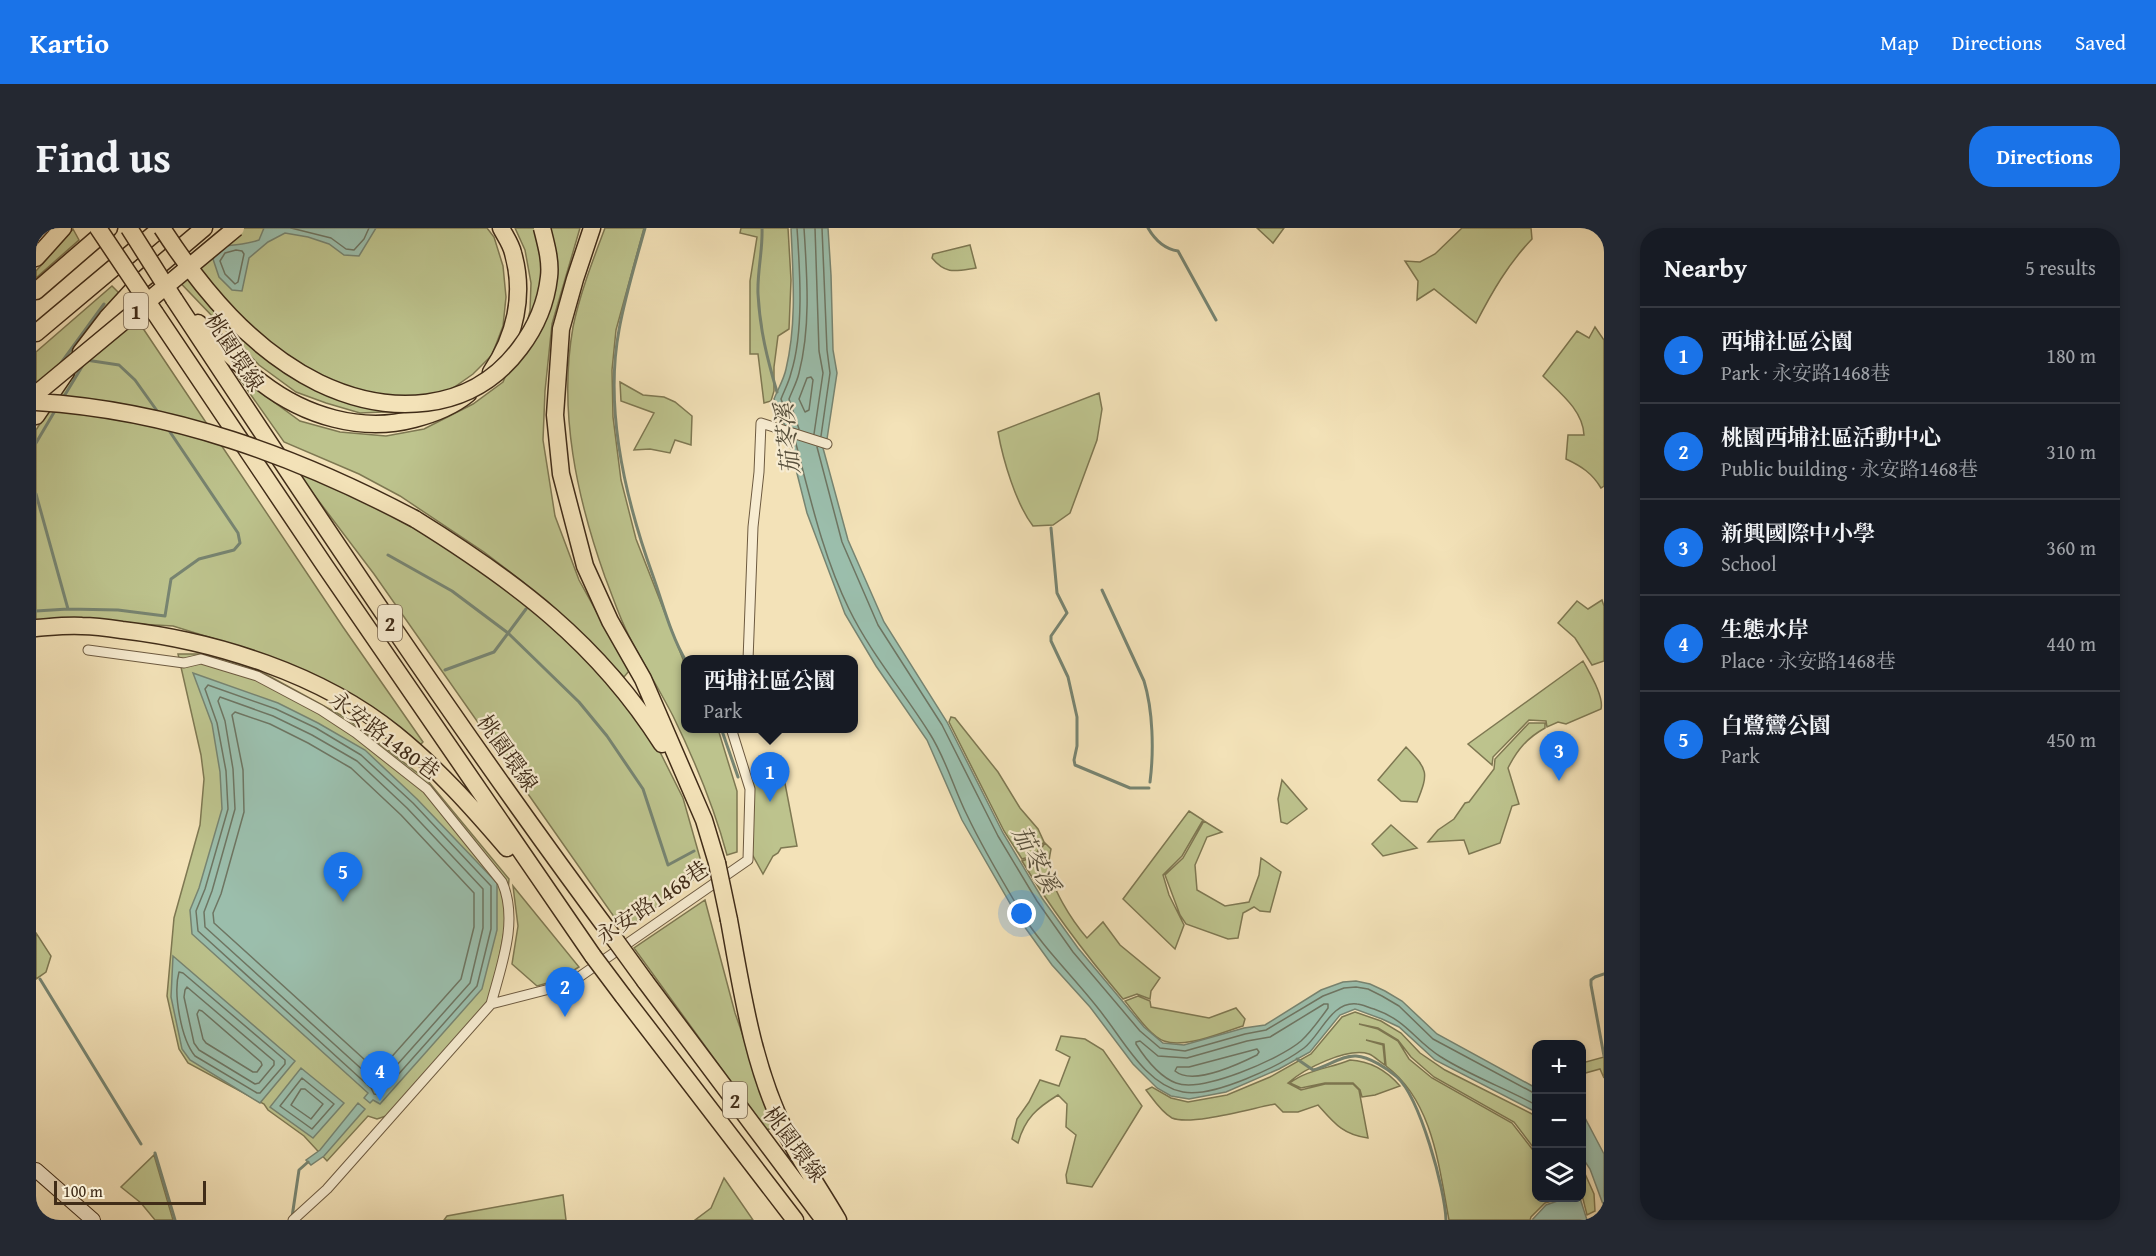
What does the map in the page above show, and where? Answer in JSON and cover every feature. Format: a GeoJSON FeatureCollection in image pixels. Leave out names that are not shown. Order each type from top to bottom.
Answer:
{"type":"FeatureCollection","features":[{"type":"Feature","properties":{"kind":"highway"},"geometry":{"type":"LineString","coordinates":[[36,258],[63,228]]}},
{"type":"Feature","properties":{"kind":"highway","name":"桃園環線"},"geometry":{"type":"LineString","coordinates":[[98,228],[325,566],[593,956],[795,1220]]}},
{"type":"Feature","properties":{"kind":"highway"},"geometry":{"type":"LineString","coordinates":[[36,291],[109,228]]}},
{"type":"Feature","properties":{"kind":"highway","name":"2"},"geometry":{"type":"LineString","coordinates":[[129,228],[174,299]]}},
{"type":"Feature","properties":{"kind":"highway"},"geometry":{"type":"LineString","coordinates":[[161,228],[206,291],[231,318],[295,370],[344,394],[375,402],[423,404],[470,391],[489,380],[512,360],[535,328],[543,306],[549,276],[548,252],[542,228]]}},
{"type":"Feature","properties":{"kind":"highway","name":"1"},"geometry":{"type":"LineString","coordinates":[[36,333],[161,228]]}},
{"type":"Feature","properties":{"kind":"highway"},"geometry":{"type":"LineString","coordinates":[[36,416],[107,318],[140,282],[204,228]]}},
{"type":"Feature","properties":{"kind":"highway","name":"1"},"geometry":{"type":"LineString","coordinates":[[36,394],[236,228]]}},
{"type":"Feature","properties":{"kind":"highway"},"geometry":{"type":"LineString","coordinates":[[174,299],[262,384],[286,399],[338,421],[369,425],[400,423],[438,413],[461,400],[487,378],[502,356],[513,331],[519,301],[518,278],[513,252],[501,228]]}},
{"type":"Feature","properties":{"kind":"highway"},"geometry":{"type":"LineString","coordinates":[[592,228],[561,329],[555,415],[561,474],[585,566],[610,621],[643,679],[704,820],[717,862],[743,998],[768,1090],[787,1133],[838,1220]]}},
{"type":"Feature","properties":{"kind":"highway","name":"桃園環線"},"geometry":{"type":"LineString","coordinates":[[174,299],[355,573],[454,716],[645,981],[824,1220]]}},
{"type":"Feature","properties":{"kind":"highway"},"geometry":{"type":"LineString","coordinates":[[36,402],[122,412],[183,425],[248,444],[306,465],[415,519],[505,578],[580,642],[619,683],[640,710],[688,786]]}},
{"type":"Feature","properties":{"kind":"highway"},"geometry":{"type":"LineString","coordinates":[[36,627],[83,626],[158,634],[215,646],[273,666],[318,687],[380,723],[436,770],[479,815],[558,906]]}},
{"type":"Feature","properties":{"kind":"main road"},"geometry":{"type":"LineString","coordinates":[[36,1170],[93,1220]]}},
{"type":"Feature","properties":{"kind":"street"},"geometry":{"type":"LineString","coordinates":[[748,655],[753,527],[761,423],[827,444]]}},
{"type":"Feature","properties":{"kind":"street","name":"永安路1480巷"},"geometry":{"type":"LineString","coordinates":[[88,650],[184,663],[201,659],[257,676],[321,710],[356,733],[428,789],[502,882],[508,895],[510,921],[490,1004]]}},
{"type":"Feature","properties":{"kind":"street","name":"永安路1468巷"},"geometry":{"type":"LineString","coordinates":[[490,1004],[569,984],[748,860],[750,789],[732,733]]}},
{"type":"Feature","properties":{"kind":"street"},"geometry":{"type":"LineString","coordinates":[[293,1220],[327,1189],[490,1004]]}},
{"type":"Feature","properties":{"kind":"green space"},"geometry":{"type":"Polygon","coordinates":[[[222,228],[487,228],[494,237],[503,266],[506,297],[503,326],[492,355],[473,374],[453,388],[407,411],[360,413],[296,392],[259,365],[170,272],[222,228]]]}},
{"type":"Feature","properties":{"kind":"green space"},"geometry":{"type":"Polygon","coordinates":[[[515,228],[580,228],[552,324],[543,440],[555,516],[579,580],[629,671],[624,677],[571,624],[484,552],[400,496],[359,474],[284,442],[237,375],[300,421],[340,432],[386,436],[424,429],[473,404],[503,382],[526,327],[530,311],[531,283],[525,250],[515,228]]]}},
{"type":"Feature","properties":{"kind":"green space"},"geometry":{"type":"Polygon","coordinates":[[[605,228],[644,228],[616,330],[612,370],[613,417],[621,480],[636,539],[681,655],[681,733],[625,629],[595,547],[579,486],[569,423],[569,359],[573,327],[587,277],[605,228]]]}},
{"type":"Feature","properties":{"kind":"green space"},"geometry":{"type":"Polygon","coordinates":[[[741,228],[788,228],[791,280],[789,329],[778,336],[774,391],[771,401],[764,403],[758,354],[750,354],[750,281],[757,237],[740,233],[741,228]]]}},
{"type":"Feature","properties":{"kind":"green space"},"geometry":{"type":"Polygon","coordinates":[[[1257,228],[1284,228],[1273,243],[1257,228]]]}},
{"type":"Feature","properties":{"kind":"green space"},"geometry":{"type":"Polygon","coordinates":[[[1462,228],[1531,228],[1532,239],[1501,279],[1476,323],[1434,289],[1417,300],[1418,281],[1405,261],[1420,262],[1435,254],[1462,228]]]}},
{"type":"Feature","properties":{"kind":"green space"},"geometry":{"type":"Polygon","coordinates":[[[73,229],[79,240],[36,278],[36,271],[73,229]]]}},
{"type":"Feature","properties":{"kind":"green space"},"geometry":{"type":"Polygon","coordinates":[[[970,245],[976,268],[957,271],[947,269],[932,258],[933,254],[970,245]]]}},
{"type":"Feature","properties":{"kind":"green space"},"geometry":{"type":"Polygon","coordinates":[[[112,286],[120,294],[78,345],[36,408],[36,352],[112,286]]]}},
{"type":"Feature","properties":{"kind":"green space"},"geometry":{"type":"Polygon","coordinates":[[[128,306],[343,627],[423,742],[420,745],[342,690],[266,655],[173,626],[68,620],[36,622],[36,430],[77,366],[128,306]]]}},
{"type":"Feature","properties":{"kind":"green space"},"geometry":{"type":"Polygon","coordinates":[[[1595,327],[1604,340],[1604,486],[1601,488],[1586,471],[1566,459],[1568,435],[1584,435],[1583,426],[1569,402],[1543,376],[1577,331],[1589,338],[1595,327]]]}},
{"type":"Feature","properties":{"kind":"green space"},"geometry":{"type":"Polygon","coordinates":[[[620,382],[643,395],[664,397],[675,402],[692,416],[691,445],[675,440],[670,453],[650,449],[634,450],[654,413],[621,401],[620,382]]]}},
{"type":"Feature","properties":{"kind":"green space"},"geometry":{"type":"Polygon","coordinates":[[[1099,393],[1102,409],[1097,440],[1070,513],[1053,525],[1033,526],[1021,506],[1011,481],[998,432],[1099,393]]]}},
{"type":"Feature","properties":{"kind":"green space"},"geometry":{"type":"Polygon","coordinates":[[[296,471],[380,508],[463,557],[551,625],[605,676],[656,744],[683,798],[704,872],[624,931],[374,574],[296,471]]]}},
{"type":"Feature","properties":{"kind":"green space"},"geometry":{"type":"Polygon","coordinates":[[[1602,600],[1604,606],[1604,661],[1592,665],[1575,638],[1558,623],[1577,601],[1588,609],[1602,600]]]}},
{"type":"Feature","properties":{"kind":"green space"},"geometry":{"type":"Polygon","coordinates":[[[178,654],[206,654],[258,670],[346,718],[428,781],[509,879],[506,921],[488,1002],[386,1116],[377,1119],[368,1116],[327,1161],[304,1136],[268,1110],[264,1104],[188,1063],[179,1049],[167,996],[174,918],[200,825],[204,779],[201,755],[178,654]]]}},
{"type":"Feature","properties":{"kind":"green space"},"geometry":{"type":"Polygon","coordinates":[[[1583,661],[1593,678],[1601,709],[1566,724],[1558,722],[1547,727],[1546,721],[1529,720],[1493,757],[1492,765],[1468,744],[1583,661]]]}},
{"type":"Feature","properties":{"kind":"green space"},"geometry":{"type":"Polygon","coordinates":[[[951,717],[955,718],[998,772],[1020,808],[1038,829],[1044,842],[1035,855],[1022,859],[1004,831],[949,722],[951,717]]]}},
{"type":"Feature","properties":{"kind":"green space"},"geometry":{"type":"Polygon","coordinates":[[[1529,723],[1545,723],[1545,728],[1523,745],[1508,768],[1519,804],[1512,806],[1500,843],[1469,854],[1464,840],[1428,842],[1438,830],[1454,819],[1465,803],[1469,802],[1494,769],[1495,759],[1529,723]]]}},
{"type":"Feature","properties":{"kind":"green space"},"geometry":{"type":"Polygon","coordinates":[[[681,733],[719,733],[737,791],[737,852],[727,855],[710,802],[681,733]]]}},
{"type":"Feature","properties":{"kind":"green space"},"geometry":{"type":"Polygon","coordinates":[[[1406,747],[1419,761],[1425,777],[1417,802],[1401,801],[1378,780],[1406,747]]]}},
{"type":"Feature","properties":{"kind":"green space"},"geometry":{"type":"Polygon","coordinates":[[[783,773],[797,846],[781,848],[773,856],[763,874],[752,854],[751,779],[783,773]]]}},
{"type":"Feature","properties":{"kind":"green space"},"geometry":{"type":"Polygon","coordinates":[[[1282,780],[1307,809],[1287,824],[1281,822],[1278,799],[1282,780]]]}},
{"type":"Feature","properties":{"kind":"green space"},"geometry":{"type":"Polygon","coordinates":[[[1189,811],[1203,820],[1182,856],[1163,875],[1169,895],[1184,925],[1175,949],[1123,899],[1189,811]]]}},
{"type":"Feature","properties":{"kind":"green space"},"geometry":{"type":"Polygon","coordinates":[[[1204,821],[1222,832],[1207,837],[1195,865],[1197,890],[1225,906],[1249,902],[1259,875],[1261,858],[1281,872],[1270,912],[1260,911],[1254,907],[1243,913],[1238,938],[1228,939],[1186,924],[1180,915],[1165,875],[1183,858],[1204,821]]]}},
{"type":"Feature","properties":{"kind":"green space"},"geometry":{"type":"Polygon","coordinates":[[[1391,825],[1417,848],[1383,856],[1372,844],[1391,825]]]}},
{"type":"Feature","properties":{"kind":"green space"},"geometry":{"type":"Polygon","coordinates":[[[1045,843],[1051,849],[1050,872],[1057,893],[1087,938],[1103,922],[1120,945],[1160,978],[1151,991],[1150,999],[1137,994],[1123,999],[1057,915],[1022,861],[1036,856],[1045,843]]]}},
{"type":"Feature","properties":{"kind":"green space"},"geometry":{"type":"Polygon","coordinates":[[[513,886],[579,967],[558,980],[537,986],[512,964],[518,926],[513,886]]]}},
{"type":"Feature","properties":{"kind":"green space"},"geometry":{"type":"Polygon","coordinates":[[[705,900],[735,1013],[775,1127],[766,1130],[634,948],[705,900]]]}},
{"type":"Feature","properties":{"kind":"green space"},"geometry":{"type":"Polygon","coordinates":[[[36,933],[51,956],[46,972],[36,979],[36,933]]]}},
{"type":"Feature","properties":{"kind":"green space"},"geometry":{"type":"Polygon","coordinates":[[[1138,996],[1150,1001],[1151,1007],[1209,1018],[1236,1008],[1245,1019],[1243,1026],[1193,1041],[1173,1043],[1154,1035],[1125,1001],[1138,996]]]}},
{"type":"Feature","properties":{"kind":"green space"},"geometry":{"type":"Polygon","coordinates":[[[1355,1012],[1381,1021],[1401,1033],[1420,1053],[1445,1070],[1532,1114],[1532,1146],[1514,1122],[1434,1077],[1411,1057],[1398,1040],[1378,1028],[1359,1024],[1378,1029],[1398,1041],[1409,1059],[1432,1078],[1512,1123],[1532,1149],[1532,1202],[1549,1202],[1530,1220],[1449,1220],[1437,1157],[1424,1116],[1402,1080],[1386,1066],[1384,1044],[1366,1040],[1383,1045],[1385,1065],[1369,1054],[1338,1056],[1315,1066],[1288,1083],[1301,1090],[1325,1084],[1353,1084],[1359,1090],[1368,1138],[1345,1131],[1334,1123],[1318,1105],[1298,1112],[1283,1112],[1275,1104],[1207,1118],[1181,1120],[1172,1118],[1161,1109],[1146,1090],[1152,1087],[1171,1098],[1188,1102],[1227,1095],[1270,1077],[1311,1054],[1342,1017],[1355,1012]]]}},
{"type":"Feature","properties":{"kind":"green space"},"geometry":{"type":"Polygon","coordinates":[[[1061,1036],[1085,1039],[1103,1050],[1142,1106],[1092,1187],[1067,1183],[1066,1175],[1076,1135],[1066,1127],[1067,1104],[1058,1095],[1044,1104],[1028,1120],[1018,1143],[1012,1139],[1017,1119],[1040,1080],[1059,1086],[1070,1057],[1056,1050],[1061,1036]]]}},
{"type":"Feature","properties":{"kind":"green space"},"geometry":{"type":"Polygon","coordinates":[[[1604,1057],[1604,1078],[1600,1069],[1586,1073],[1586,1062],[1604,1057]]]}},
{"type":"Feature","properties":{"kind":"green space"},"geometry":{"type":"Polygon","coordinates":[[[1350,1060],[1364,1062],[1378,1068],[1400,1086],[1362,1097],[1360,1090],[1353,1083],[1325,1083],[1301,1088],[1290,1083],[1311,1072],[1350,1060]]]}},
{"type":"Feature","properties":{"kind":"green space"},"geometry":{"type":"Polygon","coordinates":[[[154,1155],[173,1220],[155,1220],[141,1203],[121,1187],[154,1155]]]}},
{"type":"Feature","properties":{"kind":"green space"},"geometry":{"type":"Polygon","coordinates":[[[1586,1176],[1594,1194],[1595,1211],[1587,1215],[1584,1202],[1586,1202],[1586,1176]]]}},
{"type":"Feature","properties":{"kind":"green space"},"geometry":{"type":"Polygon","coordinates":[[[724,1178],[753,1220],[695,1220],[711,1208],[724,1178]]]}},
{"type":"Feature","properties":{"kind":"green space"},"geometry":{"type":"Polygon","coordinates":[[[563,1195],[566,1220],[444,1220],[447,1216],[563,1195]]]}},
{"type":"Feature","properties":{"kind":"water"},"geometry":{"type":"Polygon","coordinates":[[[264,228],[376,228],[359,256],[344,255],[329,244],[285,233],[268,242],[249,258],[242,291],[232,290],[219,277],[213,259],[221,247],[259,240],[264,228]]]}},
{"type":"Feature","properties":{"kind":"water"},"geometry":{"type":"Polygon","coordinates":[[[791,228],[828,228],[833,350],[837,373],[827,439],[823,448],[848,540],[884,622],[947,722],[1003,833],[1042,898],[1078,948],[1144,1027],[1163,1043],[1184,1045],[1244,1028],[1265,1025],[1321,990],[1343,982],[1356,981],[1370,984],[1402,1001],[1437,1034],[1532,1086],[1532,1110],[1435,1060],[1399,1027],[1355,1009],[1340,1015],[1310,1052],[1279,1069],[1226,1092],[1189,1099],[1171,1096],[1157,1088],[1133,1064],[1090,1007],[1052,965],[1019,919],[962,820],[927,740],[876,666],[845,614],[807,513],[785,426],[774,399],[785,373],[789,352],[793,299],[791,228]]]}},
{"type":"Feature","properties":{"kind":"water"},"geometry":{"type":"Polygon","coordinates":[[[193,673],[278,703],[365,750],[417,799],[497,883],[497,930],[482,989],[380,1104],[373,1100],[370,1103],[364,1098],[368,1093],[192,934],[190,910],[199,888],[222,809],[220,772],[212,724],[193,673]]]}},
{"type":"Feature","properties":{"kind":"water"},"geometry":{"type":"Polygon","coordinates":[[[173,956],[295,1061],[260,1103],[190,1060],[182,1049],[171,997],[173,956]]]}},
{"type":"Feature","properties":{"kind":"water"},"geometry":{"type":"Polygon","coordinates":[[[301,1068],[344,1103],[313,1138],[270,1107],[301,1068]]]}},
{"type":"Feature","properties":{"kind":"water"},"geometry":{"type":"Polygon","coordinates":[[[358,1103],[365,1109],[324,1156],[311,1165],[306,1160],[320,1150],[358,1103]]]}},
{"type":"Feature","properties":{"kind":"water"},"geometry":{"type":"Polygon","coordinates":[[[1586,1120],[1604,1154],[1604,1207],[1586,1163],[1586,1120]]]}},
{"type":"Feature","properties":{"kind":"water"},"geometry":{"type":"Polygon","coordinates":[[[1555,1202],[1581,1202],[1587,1220],[1532,1220],[1546,1205],[1555,1202]]]}},
{"type":"Feature","properties":{"kind":"waterway"},"geometry":{"type":"LineString","coordinates":[[645,228],[627,291],[619,330],[615,360],[616,423],[620,455],[634,517],[668,620],[683,655]]}},
{"type":"Feature","properties":{"kind":"waterway"},"geometry":{"type":"LineString","coordinates":[[762,228],[758,286],[760,320],[777,392]]}},
{"type":"Feature","properties":{"kind":"waterway"},"geometry":{"type":"LineString","coordinates":[[1148,228],[1160,243],[1178,251],[1216,320]]}},
{"type":"Feature","properties":{"kind":"waterway"},"geometry":{"type":"LineString","coordinates":[[61,363],[104,304]]}},
{"type":"Feature","properties":{"kind":"waterway"},"geometry":{"type":"LineString","coordinates":[[86,360],[119,365],[135,380],[160,415]]}},
{"type":"Feature","properties":{"kind":"waterway"},"geometry":{"type":"LineString","coordinates":[[63,398],[83,365]]}},
{"type":"Feature","properties":{"kind":"waterway"},"geometry":{"type":"LineString","coordinates":[[36,443],[56,409]]}},
{"type":"Feature","properties":{"kind":"waterway"},"geometry":{"type":"LineString","coordinates":[[36,494],[68,609],[118,610],[165,616],[171,579],[199,559],[234,550],[240,543],[238,533],[168,429]]}},
{"type":"Feature","properties":{"kind":"waterway"},"geometry":{"type":"LineString","coordinates":[[1051,528],[1057,593],[1067,613],[1051,636],[1051,641],[1068,677],[1077,717],[1075,765],[1130,788],[1149,788]]}},
{"type":"Feature","properties":{"kind":"waterway"},"geometry":{"type":"LineString","coordinates":[[388,555],[452,591],[508,633],[579,702],[607,736],[643,789],[668,865],[694,851]]}},
{"type":"Feature","properties":{"kind":"waterway"},"geometry":{"type":"LineString","coordinates":[[1102,590],[1147,692],[1152,731],[1150,782]]}},
{"type":"Feature","properties":{"kind":"waterway"},"geometry":{"type":"LineString","coordinates":[[36,611],[68,609]]}},
{"type":"Feature","properties":{"kind":"waterway"},"geometry":{"type":"LineString","coordinates":[[445,670],[494,652],[526,609]]}},
{"type":"Feature","properties":{"kind":"waterway"},"geometry":{"type":"LineString","coordinates":[[723,733],[738,777]]}},
{"type":"Feature","properties":{"kind":"waterway"},"geometry":{"type":"LineString","coordinates":[[1604,974],[1591,980],[1604,1056]]}},
{"type":"Feature","properties":{"kind":"waterway"},"geometry":{"type":"LineString","coordinates":[[40,979],[141,1144]]}},
{"type":"Feature","properties":{"kind":"waterway"},"geometry":{"type":"LineString","coordinates":[[1297,1059],[1313,1070],[1345,1057],[1356,1056],[1378,1064],[1397,1077],[1414,1104],[1430,1145],[1445,1206],[1446,1220]]}},
{"type":"Feature","properties":{"kind":"waterway"},"geometry":{"type":"LineString","coordinates":[[155,1153],[175,1220]]}},
{"type":"Feature","properties":{"kind":"waterway"},"geometry":{"type":"LineString","coordinates":[[292,1217],[299,1170],[308,1162]]}},
{"type":"Feature","properties":{"kind":"place","name":"新興國際中小學"},"geometry":{"type":"Point","coordinates":[1559,781]}},
{"type":"Feature","properties":{"kind":"place","name":"西埔社區公園"},"geometry":{"type":"Point","coordinates":[770,802]}},
{"type":"Feature","properties":{"kind":"place","name":"白鷺鸞公園"},"geometry":{"type":"Point","coordinates":[343,902]}},
{"type":"Feature","properties":{"kind":"place","name":"桃園西埔社區活動中心"},"geometry":{"type":"Point","coordinates":[565,1017]}},
{"type":"Feature","properties":{"kind":"place","name":"生態水岸"},"geometry":{"type":"Point","coordinates":[380,1101]}},
{"type":"Feature","properties":{"kind":"water label","name":"茄苳溪"},"geometry":{"type":"Point","coordinates":[787,439]}},
{"type":"Feature","properties":{"kind":"water label","name":"茄苳溪"},"geometry":{"type":"Point","coordinates":[1036,859]}}]}
